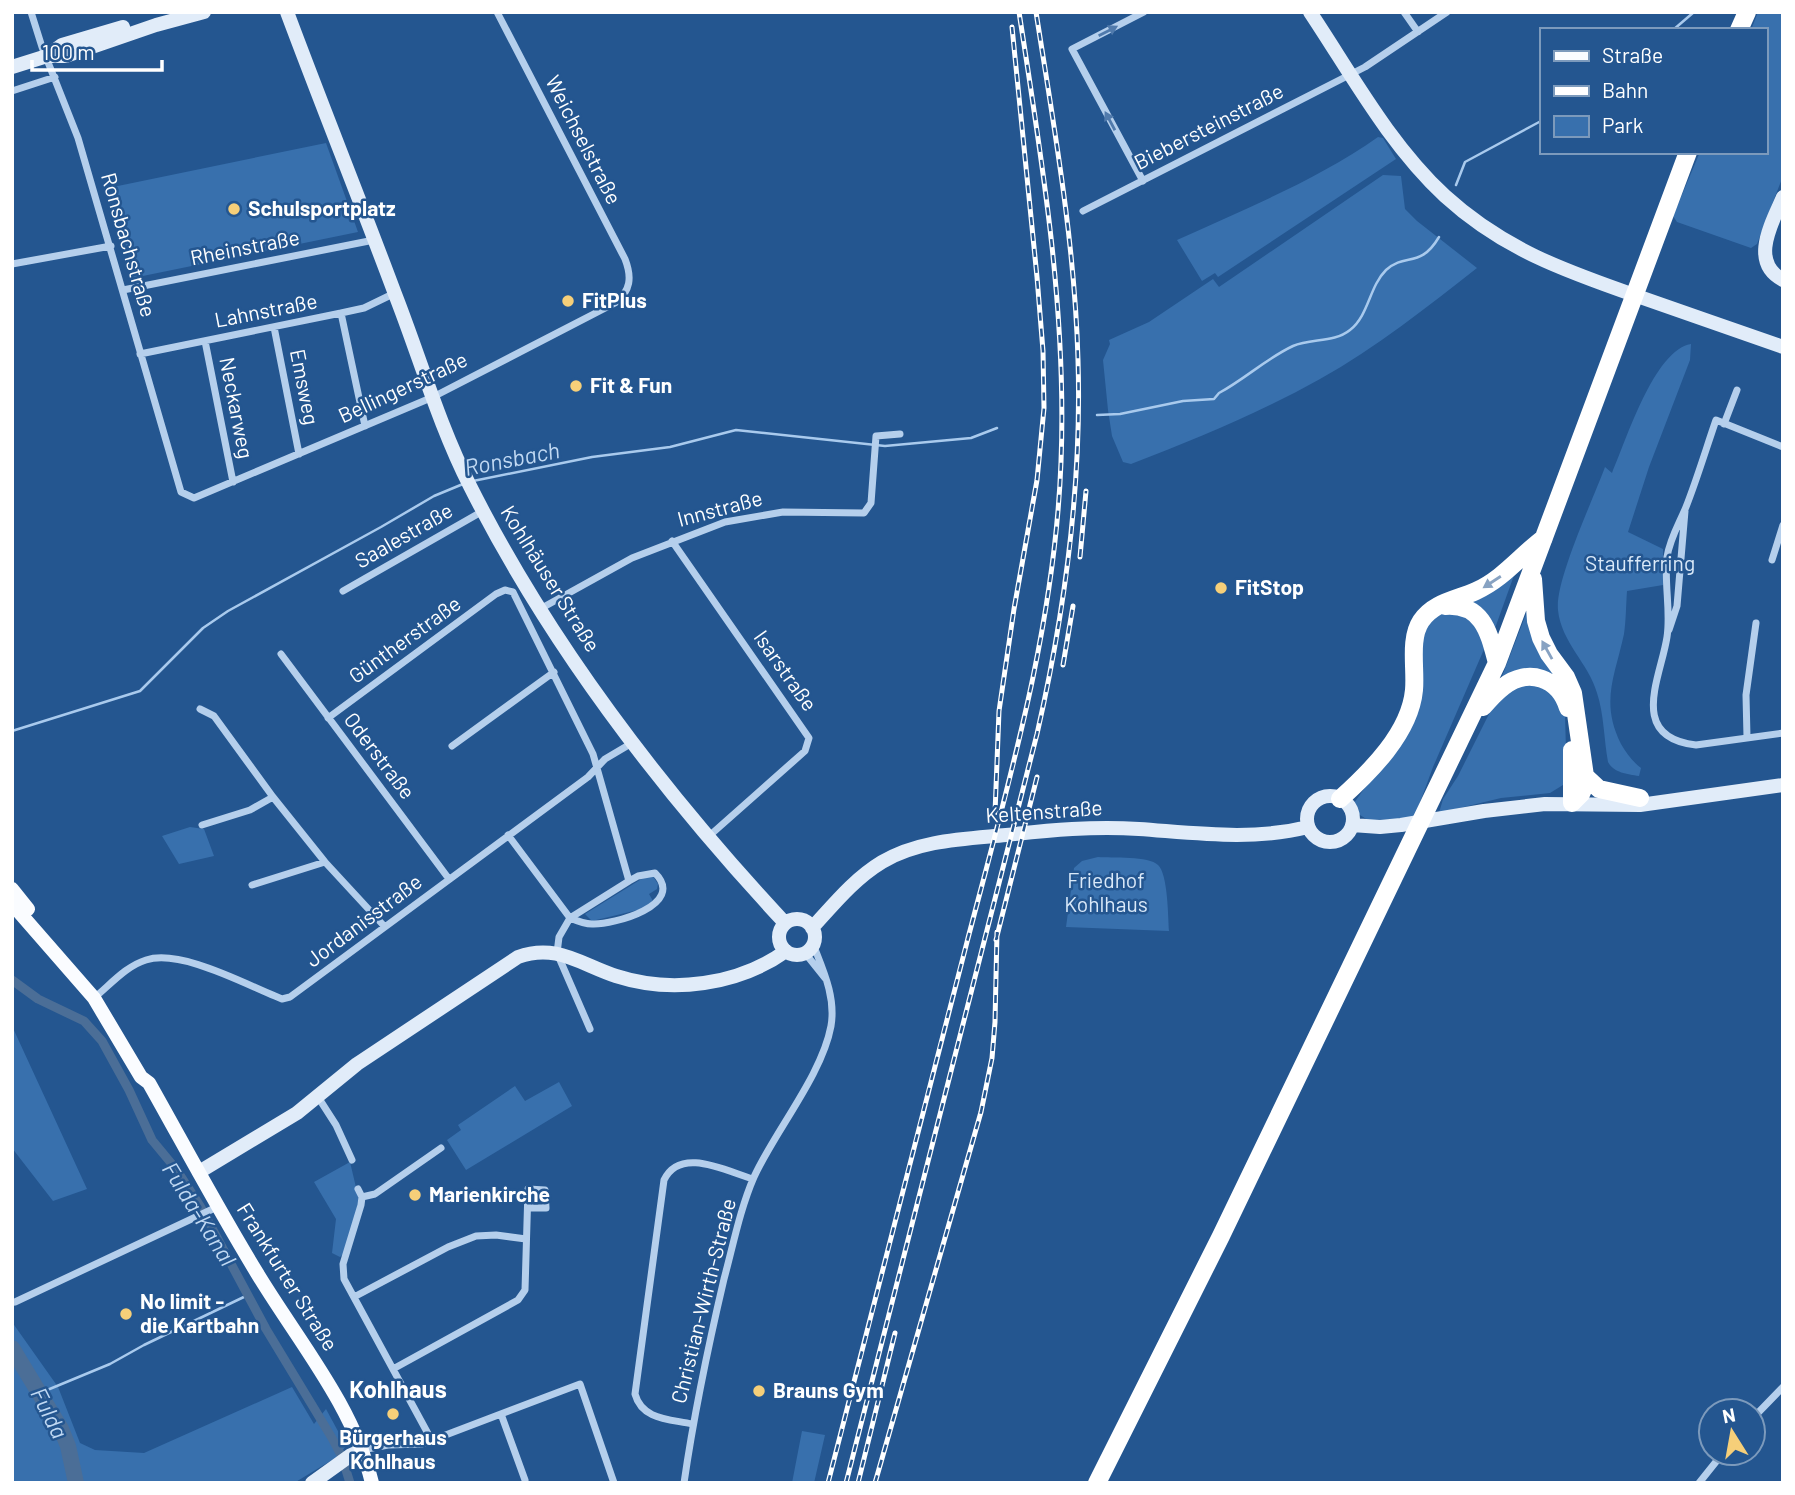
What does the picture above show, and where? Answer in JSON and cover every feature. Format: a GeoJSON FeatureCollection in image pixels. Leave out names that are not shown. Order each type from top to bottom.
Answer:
{"type":"FeatureCollection","features":[{"type":"Feature","properties":{"kind":"highway"},"geometry":{"type":"LineString","coordinates":[[1097,1483],[1216,1248],[1497,663],[1687,154]]}},
{"type":"Feature","properties":{"kind":"highway"},"geometry":{"type":"LineString","coordinates":[[1344,802],[1393,740],[1408,714],[1414,694],[1416,631],[1423,618],[1444,602],[1486,586],[1544,538]]}},
{"type":"Feature","properties":{"kind":"highway"},"geometry":{"type":"LineString","coordinates":[[1533,569],[1538,629],[1573,693],[1585,776],[1584,789],[1572,803]]}},
{"type":"Feature","properties":{"kind":"highway"},"geometry":{"type":"LineString","coordinates":[[1430,611],[1453,606],[1470,610],[1477,615],[1487,630],[1497,663]]}},
{"type":"Feature","properties":{"kind":"highway"},"geometry":{"type":"LineString","coordinates":[[1473,717],[1503,687],[1518,679],[1537,677],[1554,684],[1565,698],[1569,710],[1572,737],[1572,803]]}},
{"type":"Feature","properties":{"kind":"highway"},"geometry":{"type":"LineString","coordinates":[[1585,776],[1599,789],[1640,798]]}},
{"type":"Feature","properties":{"kind":"main road"},"geometry":{"type":"LineString","coordinates":[[47,56],[62,45],[172,12]]}},
{"type":"Feature","properties":{"kind":"main road"},"geometry":{"type":"LineString","coordinates":[[12,67],[47,56],[66,56],[156,25],[204,12]]}},
{"type":"Feature","properties":{"kind":"main road","name":"Kohlhäuser Straße"},"geometry":{"type":"LineString","coordinates":[[287,12],[433,397],[483,511],[540,609],[632,743],[708,838],[785,923]]}},
{"type":"Feature","properties":{"kind":"main road"},"geometry":{"type":"LineString","coordinates":[[1310,12],[1390,132],[1426,176],[1481,226],[1535,258],[1783,347]]}},
{"type":"Feature","properties":{"kind":"main road"},"geometry":{"type":"LineString","coordinates":[[1783,197],[1764,251],[1771,271],[1783,280]]}},
{"type":"Feature","properties":{"kind":"main road"},"geometry":{"type":"LineString","coordinates":[[1352,825],[1401,825],[1507,807],[1572,803],[1640,805],[1783,785]]}},
{"type":"Feature","properties":{"kind":"main road"},"geometry":{"type":"LineString","coordinates":[[1329,796],[1344,802],[1353,818],[1352,825],[1345,837],[1331,842],[1317,838],[1308,827],[1308,813],[1315,802],[1329,796]]}},
{"type":"Feature","properties":{"kind":"main road"},"geometry":{"type":"LineString","coordinates":[[1572,803],[1588,797],[1666,801]]}},
{"type":"Feature","properties":{"kind":"main road","name":"Keltenstraße"},"geometry":{"type":"LineString","coordinates":[[812,928],[857,880],[870,870],[909,850],[935,843],[1079,828],[1255,835],[1308,827]]}},
{"type":"Feature","properties":{"kind":"main road","name":"Frankfurter Straße"},"geometry":{"type":"LineString","coordinates":[[12,889],[97,995],[141,1077],[149,1083],[199,1172],[213,1209],[334,1393],[357,1453],[372,1483]]}},
{"type":"Feature","properties":{"kind":"main road","name":"Frankfurter Straße"},"geometry":{"type":"LineString","coordinates":[[12,904],[97,995]]}},
{"type":"Feature","properties":{"kind":"main road"},"geometry":{"type":"LineString","coordinates":[[800,919],[812,928],[815,938],[809,949],[795,955],[780,944],[779,936],[785,923],[800,919]]}},
{"type":"Feature","properties":{"kind":"main road"},"geometry":{"type":"LineString","coordinates":[[199,1172],[285,1121],[357,1064],[502,967],[528,953],[557,953],[629,979],[650,983],[690,984],[738,977],[759,969],[786,951]]}},
{"type":"Feature","properties":{"kind":"main road"},"geometry":{"type":"LineString","coordinates":[[312,1483],[357,1453]]}},
{"type":"Feature","properties":{"kind":"street","name":"Ronsbachstraße"},"geometry":{"type":"LineString","coordinates":[[31,12],[78,138],[181,492]]}},
{"type":"Feature","properties":{"kind":"street","name":"Weichselstraße"},"geometry":{"type":"LineString","coordinates":[[497,12],[625,259],[629,272],[628,287]]}},
{"type":"Feature","properties":{"kind":"street"},"geometry":{"type":"LineString","coordinates":[[1143,181],[1072,49],[1144,12]]}},
{"type":"Feature","properties":{"kind":"street"},"geometry":{"type":"LineString","coordinates":[[1404,12],[1418,32]]}},
{"type":"Feature","properties":{"kind":"street","name":"Biebersteinstraße"},"geometry":{"type":"LineString","coordinates":[[1083,211],[1365,67],[1447,12]]}},
{"type":"Feature","properties":{"kind":"street"},"geometry":{"type":"LineString","coordinates":[[12,91],[55,77]]}},
{"type":"Feature","properties":{"kind":"street","name":"Rheinstraße"},"geometry":{"type":"LineString","coordinates":[[122,290],[374,240]]}},
{"type":"Feature","properties":{"kind":"street"},"geometry":{"type":"LineString","coordinates":[[12,264],[111,246]]}},
{"type":"Feature","properties":{"kind":"street","name":"Bellingerstraße"},"geometry":{"type":"LineString","coordinates":[[181,492],[194,498],[433,397],[615,303],[624,296],[628,287]]}},
{"type":"Feature","properties":{"kind":"street","name":"Lahnstraße"},"geometry":{"type":"LineString","coordinates":[[140,354],[365,308],[395,293]]}},
{"type":"Feature","properties":{"kind":"street"},"geometry":{"type":"LineString","coordinates":[[341,313],[365,425]]}},
{"type":"Feature","properties":{"kind":"street","name":"Emsweg"},"geometry":{"type":"LineString","coordinates":[[274,327],[299,454]]}},
{"type":"Feature","properties":{"kind":"street","name":"Neckarweg"},"geometry":{"type":"LineString","coordinates":[[205,341],[233,482]]}},
{"type":"Feature","properties":{"kind":"street"},"geometry":{"type":"LineString","coordinates":[[1724,424],[1737,390]]}},
{"type":"Feature","properties":{"kind":"street"},"geometry":{"type":"LineString","coordinates":[[1667,638],[1667,557],[1716,421],[1783,447]]}},
{"type":"Feature","properties":{"kind":"street","name":"Innstraße"},"geometry":{"type":"LineString","coordinates":[[540,609],[632,558],[725,522],[783,512],[864,513],[871,503],[876,436],[900,434]]}},
{"type":"Feature","properties":{"kind":"street"},"geometry":{"type":"LineString","coordinates":[[1686,506],[1677,606],[1652,696],[1654,715],[1664,730],[1678,741],[1696,745],[1783,733]]}},
{"type":"Feature","properties":{"kind":"street","name":"Saalestraße"},"geometry":{"type":"LineString","coordinates":[[343,591],[483,511]]}},
{"type":"Feature","properties":{"kind":"street"},"geometry":{"type":"LineString","coordinates":[[1772,560],[1783,526]]}},
{"type":"Feature","properties":{"kind":"street","name":"Isarstraße"},"geometry":{"type":"LineString","coordinates":[[672,541],[809,738],[805,751],[708,838]]}},
{"type":"Feature","properties":{"kind":"street","name":"Güntherstraße"},"geometry":{"type":"LineString","coordinates":[[328,718],[502,590],[513,592],[520,602],[554,672]]}},
{"type":"Feature","properties":{"kind":"street"},"geometry":{"type":"LineString","coordinates":[[1747,737],[1746,695],[1756,623]]}},
{"type":"Feature","properties":{"kind":"street","name":"Oderstraße"},"geometry":{"type":"LineString","coordinates":[[281,654],[449,879]]}},
{"type":"Feature","properties":{"kind":"street"},"geometry":{"type":"LineString","coordinates":[[452,746],[554,672],[593,754],[629,881]]}},
{"type":"Feature","properties":{"kind":"street"},"geometry":{"type":"LineString","coordinates":[[200,709],[214,716],[325,862],[385,927]]}},
{"type":"Feature","properties":{"kind":"street","name":"Jordanisstraße"},"geometry":{"type":"LineString","coordinates":[[97,995],[126,971],[146,960],[160,958],[181,960],[282,999],[290,997],[596,769],[605,759],[632,743]]}},
{"type":"Feature","properties":{"kind":"street"},"geometry":{"type":"LineString","coordinates":[[202,825],[250,810],[273,797]]}},
{"type":"Feature","properties":{"kind":"street"},"geometry":{"type":"LineString","coordinates":[[508,835],[570,918],[596,924],[639,914],[650,909],[657,901],[662,886],[657,875],[651,872],[629,881],[570,918],[559,937],[557,953],[590,1029]]}},
{"type":"Feature","properties":{"kind":"street"},"geometry":{"type":"LineString","coordinates":[[252,885],[325,862]]}},
{"type":"Feature","properties":{"kind":"street","name":"Christian-Wirth-Straße"},"geometry":{"type":"LineString","coordinates":[[684,1483],[692,1424],[731,1247],[753,1178],[825,1046],[832,1013],[826,979],[809,949]]}},
{"type":"Feature","properties":{"kind":"street"},"geometry":{"type":"LineString","coordinates":[[318,1097],[337,1125],[352,1160]]}},
{"type":"Feature","properties":{"kind":"street"},"geometry":{"type":"LineString","coordinates":[[362,1197],[375,1194],[441,1149]]}},
{"type":"Feature","properties":{"kind":"street"},"geometry":{"type":"LineString","coordinates":[[692,1424],[652,1416],[640,1405],[635,1394],[664,1180],[675,1165],[691,1162],[753,1178]]}},
{"type":"Feature","properties":{"kind":"street"},"geometry":{"type":"LineString","coordinates":[[358,1188],[362,1197],[342,1270],[344,1279],[432,1441]]}},
{"type":"Feature","properties":{"kind":"street"},"geometry":{"type":"LineString","coordinates":[[393,1370],[518,1300],[525,1290],[528,1208]]}},
{"type":"Feature","properties":{"kind":"street","name":"Frankfurter Straße"},"geometry":{"type":"LineString","coordinates":[[15,1301],[213,1209]]}},
{"type":"Feature","properties":{"kind":"street"},"geometry":{"type":"LineString","coordinates":[[354,1297],[449,1247],[476,1236],[496,1235],[526,1239]]}},
{"type":"Feature","properties":{"kind":"street"},"geometry":{"type":"LineString","coordinates":[[357,1453],[387,1445],[422,1444],[432,1441],[580,1384],[614,1483]]}},
{"type":"Feature","properties":{"kind":"street"},"geometry":{"type":"LineString","coordinates":[[1767,1404],[1783,1387]]}},
{"type":"Feature","properties":{"kind":"street"},"geometry":{"type":"LineString","coordinates":[[501,1414],[525,1480]]}},
{"type":"Feature","properties":{"kind":"street"},"geometry":{"type":"LineString","coordinates":[[1699,1483],[1712,1467]]}},
{"type":"Feature","properties":{"kind":"green space"},"geometry":{"type":"Polygon","coordinates":[[[1758,12],[1783,12],[1783,176],[1757,244],[1751,248],[1677,222],[1673,216],[1699,154],[1767,154],[1767,28],[1752,28],[1758,12]]]}},
{"type":"Feature","properties":{"kind":"green space"},"geometry":{"type":"Polygon","coordinates":[[[1378,137],[1383,138],[1396,159],[1218,277],[1215,273],[1202,281],[1177,240],[1306,180],[1378,137]]]}},
{"type":"Feature","properties":{"kind":"green space","name":"Schulsportplatz"},"geometry":{"type":"Polygon","coordinates":[[[326,143],[358,232],[133,278],[113,187],[326,143]]]}},
{"type":"Feature","properties":{"kind":"green space"},"geometry":{"type":"Polygon","coordinates":[[[1383,175],[1401,176],[1405,209],[1477,268],[1381,341],[1320,379],[1203,435],[1131,464],[1123,462],[1112,436],[1108,410],[1103,360],[1110,344],[1109,340],[1149,322],[1213,279],[1219,287],[1383,175]]]}},
{"type":"Feature","properties":{"kind":"green space","name":"Staufferring"},"geometry":{"type":"Polygon","coordinates":[[[1691,344],[1690,360],[1649,467],[1628,532],[1663,549],[1663,585],[1627,591],[1624,634],[1611,689],[1611,715],[1615,729],[1625,751],[1641,768],[1639,776],[1617,771],[1608,762],[1597,693],[1560,622],[1559,597],[1568,560],[1605,467],[1612,473],[1653,379],[1678,350],[1691,344]]]}},
{"type":"Feature","properties":{"kind":"green space"},"geometry":{"type":"Polygon","coordinates":[[[1517,567],[1494,631],[1464,600],[1517,567]]]}},
{"type":"Feature","properties":{"kind":"green space"},"geometry":{"type":"Polygon","coordinates":[[[1531,601],[1558,680],[1498,687],[1531,601]]]}},
{"type":"Feature","properties":{"kind":"green space"},"geometry":{"type":"Polygon","coordinates":[[[1444,611],[1470,613],[1485,647],[1433,767],[1415,816],[1406,819],[1368,820],[1355,812],[1354,803],[1393,748],[1428,623],[1444,611]]]}},
{"type":"Feature","properties":{"kind":"green space"},"geometry":{"type":"Polygon","coordinates":[[[1546,684],[1565,714],[1563,785],[1550,793],[1501,798],[1439,813],[1443,799],[1458,776],[1492,708],[1514,686],[1546,684]]]}},
{"type":"Feature","properties":{"kind":"green space"},"geometry":{"type":"Polygon","coordinates":[[[190,827],[204,829],[214,856],[179,864],[162,836],[190,827]]]}},
{"type":"Feature","properties":{"kind":"green space","name":"Friedhof Kohlhaus"},"geometry":{"type":"Polygon","coordinates":[[[1098,857],[1139,859],[1158,865],[1166,886],[1169,931],[1066,927],[1074,868],[1082,861],[1098,857]]]}},
{"type":"Feature","properties":{"kind":"green space"},"geometry":{"type":"Polygon","coordinates":[[[652,875],[658,884],[657,889],[649,894],[653,901],[642,909],[592,921],[585,914],[643,878],[652,875]]]}},
{"type":"Feature","properties":{"kind":"green space"},"geometry":{"type":"Polygon","coordinates":[[[12,1026],[87,1189],[53,1201],[12,1148],[12,1026]]]}},
{"type":"Feature","properties":{"kind":"green space"},"geometry":{"type":"Polygon","coordinates":[[[559,1082],[572,1106],[466,1170],[447,1140],[461,1130],[458,1125],[515,1086],[525,1101],[559,1082]]]}},
{"type":"Feature","properties":{"kind":"green space"},"geometry":{"type":"Polygon","coordinates":[[[350,1162],[359,1200],[347,1251],[340,1257],[332,1253],[336,1219],[314,1182],[350,1162]]]}},
{"type":"Feature","properties":{"kind":"green space"},"geometry":{"type":"Polygon","coordinates":[[[12,1322],[58,1387],[80,1443],[95,1450],[144,1453],[292,1387],[314,1424],[326,1409],[346,1446],[337,1457],[294,1483],[12,1483],[12,1322]]]}},
{"type":"Feature","properties":{"kind":"green space"},"geometry":{"type":"Polygon","coordinates":[[[802,1431],[825,1435],[814,1483],[792,1483],[802,1431]]]}},
{"type":"Feature","properties":{"kind":"waterway","name":"Ronsbach"},"geometry":{"type":"LineString","coordinates":[[1675,28],[1694,12]]}},
{"type":"Feature","properties":{"kind":"waterway","name":"Ronsbach"},"geometry":{"type":"LineString","coordinates":[[1456,185],[1465,162],[1540,122]]}},
{"type":"Feature","properties":{"kind":"waterway","name":"Ronsbach"},"geometry":{"type":"LineString","coordinates":[[1097,415],[1120,414],[1183,401],[1214,399],[1274,356],[1293,346],[1344,334],[1361,317],[1376,284],[1386,270],[1426,253],[1439,237]]}},
{"type":"Feature","properties":{"kind":"waterway","name":"Ronsbach"},"geometry":{"type":"LineString","coordinates":[[473,481],[592,457],[670,447],[736,430],[885,446],[971,438],[997,428]]}},
{"type":"Feature","properties":{"kind":"waterway","name":"Ronsbach"},"geometry":{"type":"LineString","coordinates":[[12,731],[140,691],[203,628],[228,611],[434,496],[463,484]]}},
{"type":"Feature","properties":{"kind":"waterway","name":"Fulda-Kanal"},"geometry":{"type":"LineString","coordinates":[[12,980],[38,999],[84,1021],[102,1041],[152,1140],[176,1169],[200,1206],[266,1329],[332,1438],[342,1457],[350,1483]]}},
{"type":"Feature","properties":{"kind":"waterway"},"geometry":{"type":"LineString","coordinates":[[40,1393],[110,1364],[248,1295]]}},
{"type":"Feature","properties":{"kind":"waterway","name":"Fulda"},"geometry":{"type":"LineString","coordinates":[[12,1348],[61,1429],[68,1446],[76,1483]]}},
{"type":"Feature","properties":{"kind":"railway"},"geometry":{"type":"LineString","coordinates":[[828,1483],[1013,764],[1050,584],[1061,462],[1060,349],[1051,236],[1019,12]]}},
{"type":"Feature","properties":{"kind":"railway"},"geometry":{"type":"LineString","coordinates":[[846,1483],[1037,734],[1056,642],[1070,549],[1079,407],[1076,316],[1063,186],[1036,12]]}},
{"type":"Feature","properties":{"kind":"railway"},"geometry":{"type":"LineString","coordinates":[[995,813],[999,711],[1037,480],[1044,408],[1037,277],[1012,27]]}},
{"type":"Feature","properties":{"kind":"railway"},"geometry":{"type":"LineString","coordinates":[[1080,557],[1086,491]]}},
{"type":"Feature","properties":{"kind":"railway"},"geometry":{"type":"LineString","coordinates":[[1063,665],[1073,606]]}},
{"type":"Feature","properties":{"kind":"railway"},"geometry":{"type":"LineString","coordinates":[[996,940],[1037,777]]}},
{"type":"Feature","properties":{"kind":"railway"},"geometry":{"type":"LineString","coordinates":[[875,1483],[981,1112],[992,1058],[997,932]]}},
{"type":"Feature","properties":{"kind":"railway"},"geometry":{"type":"LineString","coordinates":[[858,1483],[895,1333]]}},
{"type":"Feature","properties":{"kind":"place","name":"Schulsportplatz"},"geometry":{"type":"Point","coordinates":[234,209]}},
{"type":"Feature","properties":{"kind":"place","name":"FitPlus"},"geometry":{"type":"Point","coordinates":[568,301]}},
{"type":"Feature","properties":{"kind":"place","name":"Fit & Fun"},"geometry":{"type":"Point","coordinates":[576,386]}},
{"type":"Feature","properties":{"kind":"place","name":"FitStop"},"geometry":{"type":"Point","coordinates":[1221,588]}},
{"type":"Feature","properties":{"kind":"place","name":"Marienkirche"},"geometry":{"type":"Point","coordinates":[415,1195]}},
{"type":"Feature","properties":{"kind":"place","name":"No limit - die Kartbahn"},"geometry":{"type":"Point","coordinates":[126,1314]}},
{"type":"Feature","properties":{"kind":"place","name":"Brauns Gym"},"geometry":{"type":"Point","coordinates":[759,1391]}},
{"type":"Feature","properties":{"kind":"place","name":"Bürgerhaus Kohlhaus"},"geometry":{"type":"Point","coordinates":[393,1414]}},
{"type":"Feature","properties":{"kind":"district","name":"Kohlhaus"},"geometry":{"type":"Point","coordinates":[398,1390]}}]}
